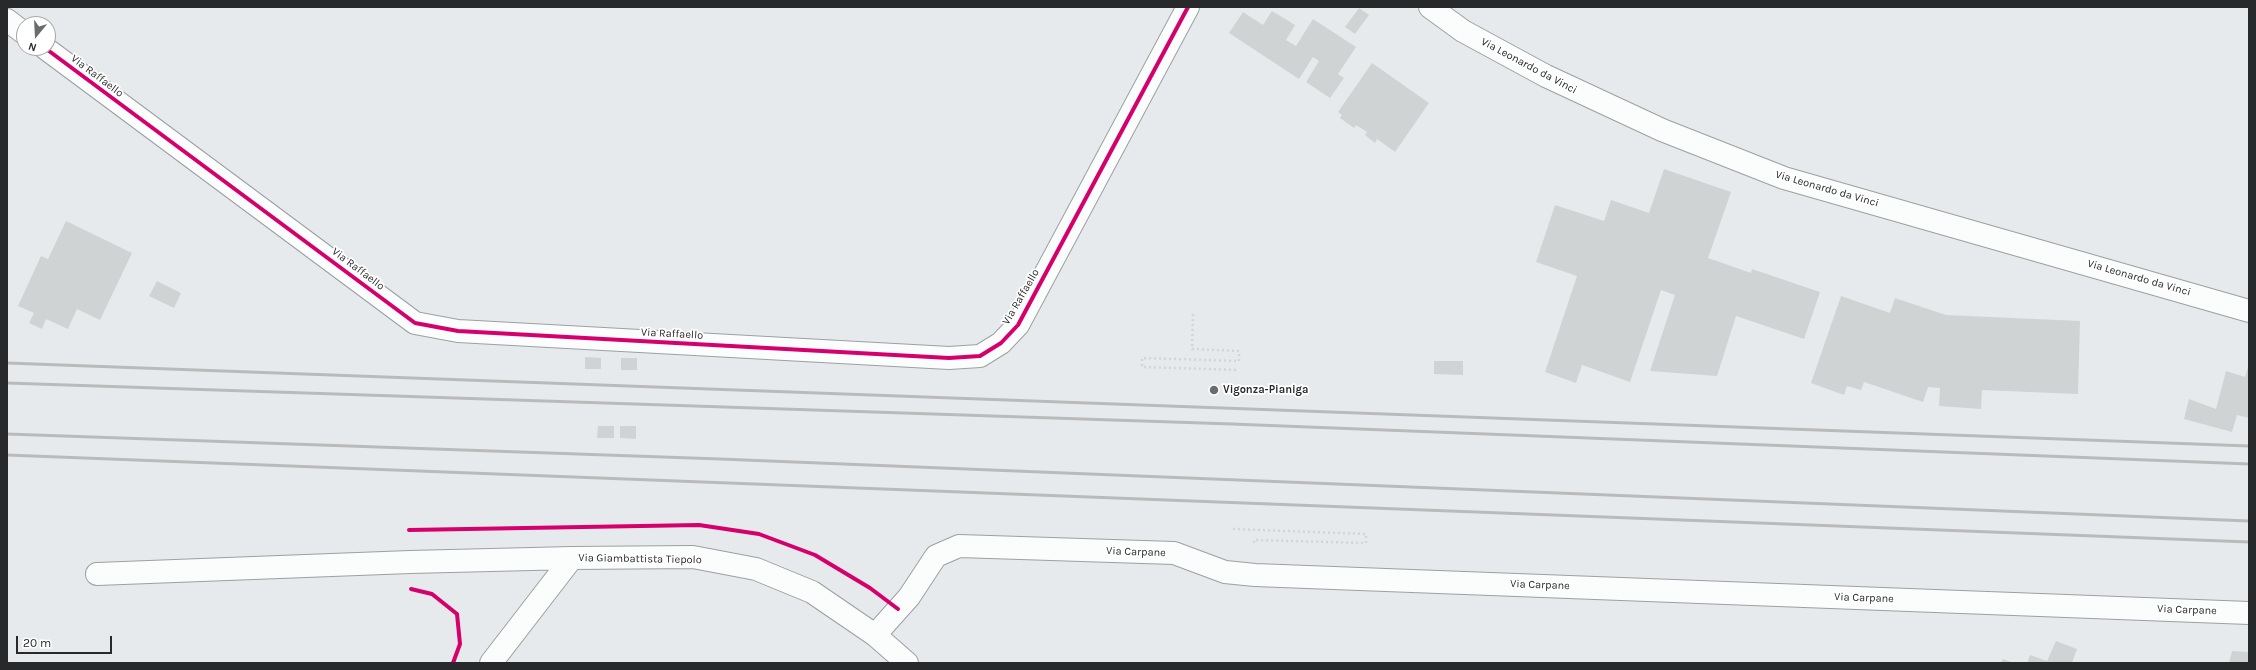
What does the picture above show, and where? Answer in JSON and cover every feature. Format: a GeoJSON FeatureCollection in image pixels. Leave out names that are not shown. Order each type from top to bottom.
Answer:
{"type":"FeatureCollection","features":[{"type":"Feature","properties":{"kind":"street","name":"Via Raffaello"},"geometry":{"type":"LineString","coordinates":[[56,56],[415,323],[458,332],[949,358],[980,356],[1001,343],[1018,325],[1188,7]]}},
{"type":"Feature","properties":{"kind":"street","name":"Via Leonardo da Vinci"},"geometry":{"type":"LineString","coordinates":[[1430,7],[1463,31],[1546,76],[1662,130],[1784,178],[2249,311]]}},
{"type":"Feature","properties":{"kind":"street"},"geometry":{"type":"LineString","coordinates":[[7,20],[16,26]]}},
{"type":"Feature","properties":{"kind":"street","name":"Via Carpane"},"geometry":{"type":"LineString","coordinates":[[875,635],[909,597],[936,556],[959,546],[1174,553],[1225,572],[1255,575],[2249,613]]}},
{"type":"Feature","properties":{"kind":"street","name":"Via Giambattista Tiepolo"},"geometry":{"type":"LineString","coordinates":[[491,663],[572,558],[693,557],[756,569],[812,592],[875,635],[901,661]]}},
{"type":"Feature","properties":{"kind":"street"},"geometry":{"type":"LineString","coordinates":[[97,574],[387,562],[572,558]]}},
{"type":"Feature","properties":{"kind":"path"},"geometry":{"type":"LineString","coordinates":[[1193,314],[1192,349],[1239,351],[1239,361],[1142,358],[1142,367],[1238,370]]}},
{"type":"Feature","properties":{"kind":"path"},"geometry":{"type":"LineString","coordinates":[[1233,529],[1366,534],[1366,543],[1254,540],[1255,575]]}},
{"type":"Feature","properties":{"kind":"building"},"geometry":{"type":"Polygon","coordinates":[[[1359,8],[1369,15],[1355,34],[1345,27],[1359,8]]]}},
{"type":"Feature","properties":{"kind":"building"},"geometry":{"type":"Polygon","coordinates":[[[1272,11],[1295,25],[1286,40],[1296,46],[1313,19],[1356,47],[1338,74],[1344,78],[1330,98],[1306,82],[1319,61],[1313,57],[1299,79],[1229,33],[1243,12],[1263,25],[1272,11]]]}},
{"type":"Feature","properties":{"kind":"building"},"geometry":{"type":"Polygon","coordinates":[[[1372,63],[1429,103],[1395,152],[1377,139],[1375,143],[1365,135],[1367,132],[1356,125],[1354,128],[1340,118],[1342,115],[1338,112],[1372,63]]]}},
{"type":"Feature","properties":{"kind":"building"},"geometry":{"type":"Polygon","coordinates":[[[1664,169],[1731,192],[1708,258],[1751,273],[1752,269],[1820,292],[1804,339],[1736,316],[1717,376],[1650,371],[1675,295],[1661,290],[1630,382],[1582,365],[1576,383],[1545,372],[1577,276],[1536,262],[1555,205],[1604,221],[1611,200],[1649,213],[1664,169]]]}},
{"type":"Feature","properties":{"kind":"building"},"geometry":{"type":"Polygon","coordinates":[[[66,221],[132,253],[100,320],[77,309],[68,329],[46,319],[42,329],[29,323],[34,313],[18,306],[41,256],[48,259],[66,221]]]}},
{"type":"Feature","properties":{"kind":"building"},"geometry":{"type":"Polygon","coordinates":[[[157,281],[181,293],[174,308],[149,296],[157,281]]]}},
{"type":"Feature","properties":{"kind":"building"},"geometry":{"type":"Polygon","coordinates":[[[1841,296],[1890,313],[1895,298],[1946,315],[2080,321],[2078,394],[1982,390],[1981,409],[1939,406],[1940,388],[1928,387],[1923,402],[1864,382],[1861,390],[1847,386],[1844,395],[1811,383],[1841,296]]]}},
{"type":"Feature","properties":{"kind":"building"},"geometry":{"type":"Polygon","coordinates":[[[585,357],[601,358],[601,369],[585,369],[585,357]]]}},
{"type":"Feature","properties":{"kind":"building"},"geometry":{"type":"Polygon","coordinates":[[[621,358],[637,358],[637,370],[621,370],[621,358]]]}},
{"type":"Feature","properties":{"kind":"building"},"geometry":{"type":"Polygon","coordinates":[[[1434,361],[1463,361],[1463,375],[1434,374],[1434,361]]]}},
{"type":"Feature","properties":{"kind":"building"},"geometry":{"type":"Polygon","coordinates":[[[2248,367],[2249,418],[2237,415],[2232,432],[2184,419],[2189,399],[2216,409],[2226,371],[2245,377],[2248,367]]]}},
{"type":"Feature","properties":{"kind":"building"},"geometry":{"type":"Polygon","coordinates":[[[598,426],[614,426],[614,438],[597,438],[598,426]]]}},
{"type":"Feature","properties":{"kind":"building"},"geometry":{"type":"Polygon","coordinates":[[[620,426],[636,426],[636,439],[620,438],[620,426]]]}},
{"type":"Feature","properties":{"kind":"building"},"geometry":{"type":"Polygon","coordinates":[[[2056,641],[2077,649],[2072,663],[2027,663],[2030,655],[2047,661],[2056,641]]]}},
{"type":"Feature","properties":{"kind":"building"},"geometry":{"type":"Polygon","coordinates":[[[2232,651],[2249,652],[2249,663],[2229,663],[2232,651]]]}},
{"type":"Feature","properties":{"kind":"building"},"geometry":{"type":"Polygon","coordinates":[[[2003,659],[2014,663],[2001,663],[2003,659]]]}},
{"type":"Feature","properties":{"kind":"railway"},"geometry":{"type":"LineString","coordinates":[[7,363],[2249,446]]}},
{"type":"Feature","properties":{"kind":"railway"},"geometry":{"type":"LineString","coordinates":[[7,383],[1232,424],[2249,464]]}},
{"type":"Feature","properties":{"kind":"railway"},"geometry":{"type":"LineString","coordinates":[[7,434],[720,459],[2249,521]]}},
{"type":"Feature","properties":{"kind":"railway"},"geometry":{"type":"LineString","coordinates":[[7,455],[2249,542]]}},
{"type":"Feature","properties":{"kind":"cycle path"},"geometry":{"type":"LineString","coordinates":[[56,56],[415,323],[458,331],[949,358],[980,356],[1001,343],[1018,325],[1188,7]]}},
{"type":"Feature","properties":{"kind":"cycle path"},"geometry":{"type":"LineString","coordinates":[[409,530],[699,525],[759,534],[815,555],[870,588],[898,609]]}},
{"type":"Feature","properties":{"kind":"cycle path"},"geometry":{"type":"LineString","coordinates":[[411,589],[432,594],[457,614],[460,644],[453,663]]}},
{"type":"Feature","properties":{"kind":"place","name":"Vigonza-Pianiga"},"geometry":{"type":"Point","coordinates":[1214,390]}}]}
